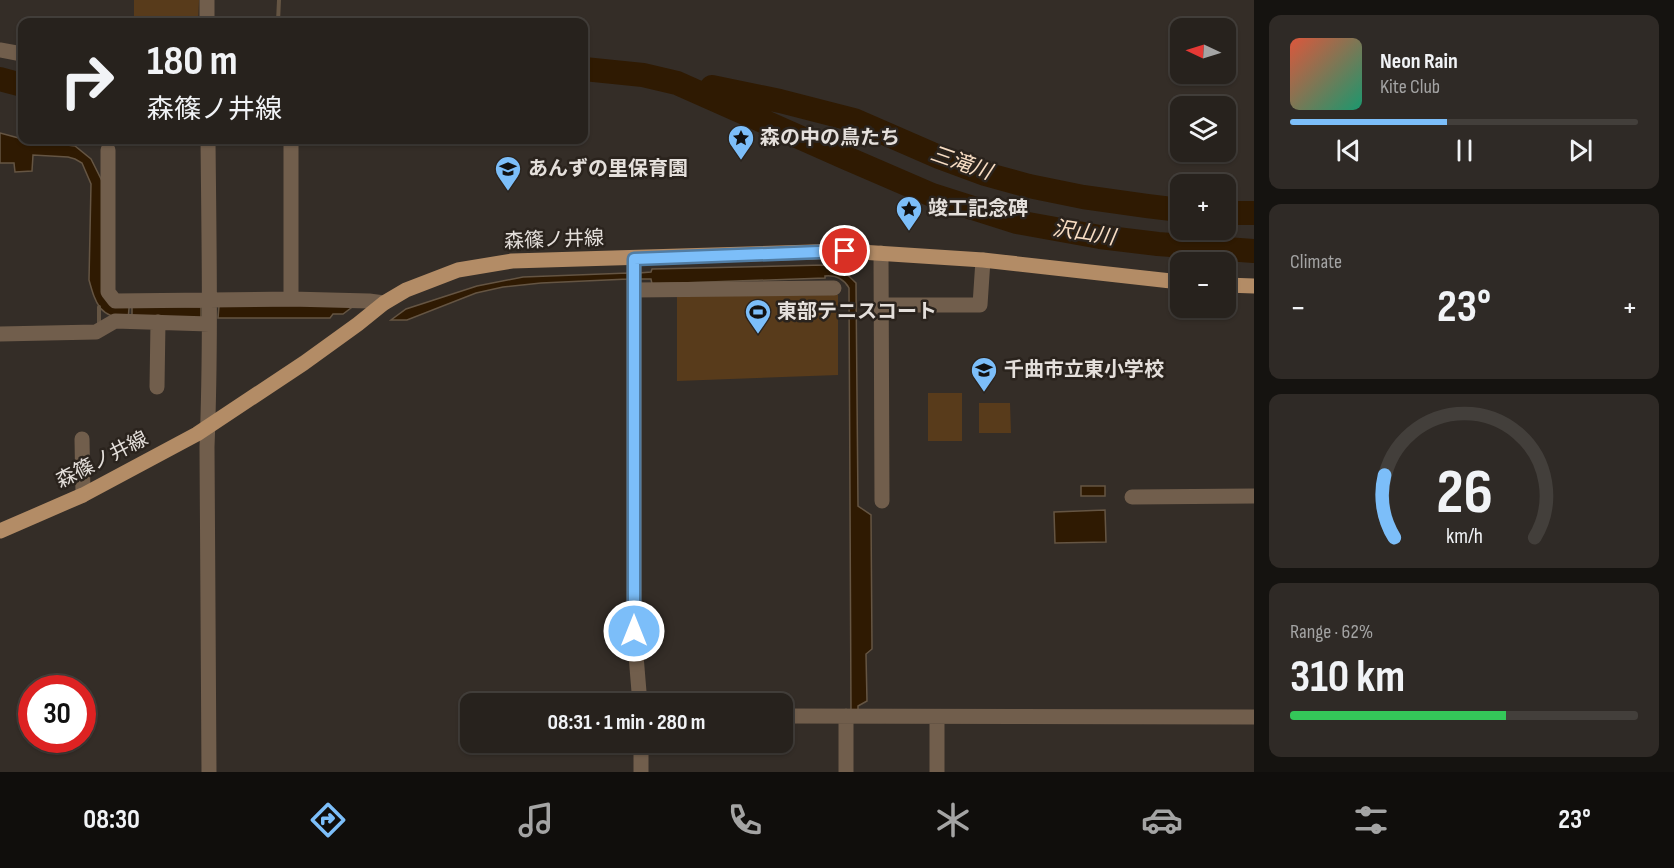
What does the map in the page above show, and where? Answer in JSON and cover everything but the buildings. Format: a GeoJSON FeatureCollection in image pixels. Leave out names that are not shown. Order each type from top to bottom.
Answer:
{"type":"FeatureCollection","features":[{"type":"Feature","properties":{"kind":"main road","name":"森篠ノ井線"},"geometry":{"type":"LineString","coordinates":[[0,531],[83,495],[208,428],[304,363],[384,303],[406,290],[458,270],[512,261],[845,251],[983,260],[1170,281]]}},
{"type":"Feature","properties":{"kind":"main road"},"geometry":{"type":"LineString","coordinates":[[1236,285],[1254,286]]}},
{"type":"Feature","properties":{"kind":"street"},"geometry":{"type":"LineString","coordinates":[[207,0],[207,18]]}},
{"type":"Feature","properties":{"kind":"street"},"geometry":{"type":"LineString","coordinates":[[0,50],[18,53]]}},
{"type":"Feature","properties":{"kind":"street"},"geometry":{"type":"LineString","coordinates":[[208,144],[209,772]]}},
{"type":"Feature","properties":{"kind":"street"},"geometry":{"type":"LineString","coordinates":[[291,144],[291,299]]}},
{"type":"Feature","properties":{"kind":"street"},"geometry":{"type":"LineString","coordinates":[[108,150],[108,292],[115,302],[291,299],[384,303]]}},
{"type":"Feature","properties":{"kind":"street"},"geometry":{"type":"LineString","coordinates":[[881,254],[882,501]]}},
{"type":"Feature","properties":{"kind":"street"},"geometry":{"type":"LineString","coordinates":[[634,259],[634,631],[639,693]]}},
{"type":"Feature","properties":{"kind":"street"},"geometry":{"type":"LineString","coordinates":[[882,305],[980,305],[983,260]]}},
{"type":"Feature","properties":{"kind":"street"},"geometry":{"type":"LineString","coordinates":[[634,290],[834,288]]}},
{"type":"Feature","properties":{"kind":"street"},"geometry":{"type":"LineString","coordinates":[[0,334],[96,332],[115,321],[209,323]]}},
{"type":"Feature","properties":{"kind":"street"},"geometry":{"type":"LineString","coordinates":[[157,387],[158,322]]}},
{"type":"Feature","properties":{"kind":"street"},"geometry":{"type":"LineString","coordinates":[[82,439],[83,495]]}},
{"type":"Feature","properties":{"kind":"street"},"geometry":{"type":"LineString","coordinates":[[1132,497],[1254,496]]}},
{"type":"Feature","properties":{"kind":"street"},"geometry":{"type":"LineString","coordinates":[[793,716],[1254,717]]}},
{"type":"Feature","properties":{"kind":"street"},"geometry":{"type":"LineString","coordinates":[[846,716],[846,772]]}},
{"type":"Feature","properties":{"kind":"street"},"geometry":{"type":"LineString","coordinates":[[937,717],[937,772]]}},
{"type":"Feature","properties":{"kind":"street"},"geometry":{"type":"LineString","coordinates":[[641,753],[641,772]]}},
{"type":"Feature","properties":{"kind":"shaded area"},"geometry":{"type":"Polygon","coordinates":[[[134,0],[199,0],[198,18],[134,18],[134,0]]]}},
{"type":"Feature","properties":{"kind":"shaded area"},"geometry":{"type":"Polygon","coordinates":[[[0,133],[18,138],[18,144],[75,146],[91,159],[102,181],[103,289],[129,308],[128,320],[111,316],[100,308],[91,289],[89,280],[91,184],[82,163],[68,157],[33,155],[32,171],[15,172],[14,163],[0,163],[0,133]]]}},
{"type":"Feature","properties":{"kind":"shaded area"},"geometry":{"type":"Polygon","coordinates":[[[824,265],[842,271],[856,283],[858,506],[871,515],[872,649],[866,654],[867,701],[858,706],[858,712],[851,712],[849,288],[842,280],[829,276],[825,278],[652,284],[651,279],[639,279],[639,273],[651,272],[652,269],[824,265]]]}},
{"type":"Feature","properties":{"kind":"shaded area"},"geometry":{"type":"Polygon","coordinates":[[[628,273],[628,279],[503,287],[476,293],[407,320],[391,320],[406,309],[477,286],[523,277],[628,273]]]}},
{"type":"Feature","properties":{"kind":"shaded area","name":"東部テニスコート"},"geometry":{"type":"Polygon","coordinates":[[[838,295],[838,375],[677,381],[677,296],[838,295]]]}},
{"type":"Feature","properties":{"kind":"shaded area"},"geometry":{"type":"Polygon","coordinates":[[[355,305],[343,314],[333,314],[330,318],[218,318],[219,306],[355,305]]]}},
{"type":"Feature","properties":{"kind":"shaded area"},"geometry":{"type":"Polygon","coordinates":[[[132,306],[201,307],[201,320],[132,320],[132,306]]]}},
{"type":"Feature","properties":{"kind":"shaded area"},"geometry":{"type":"Polygon","coordinates":[[[928,393],[962,393],[962,441],[928,441],[928,393]]]}},
{"type":"Feature","properties":{"kind":"shaded area"},"geometry":{"type":"Polygon","coordinates":[[[979,403],[1010,403],[1011,433],[979,433],[979,403]]]}},
{"type":"Feature","properties":{"kind":"shaded area"},"geometry":{"type":"Polygon","coordinates":[[[1081,486],[1105,486],[1105,496],[1081,496],[1081,486]]]}},
{"type":"Feature","properties":{"kind":"shaded area"},"geometry":{"type":"Polygon","coordinates":[[[1105,510],[1106,542],[1055,543],[1054,512],[1105,510]]]}},
{"type":"Feature","properties":{"kind":"waterway"},"geometry":{"type":"LineString","coordinates":[[278,18],[279,0]]}},
{"type":"Feature","properties":{"kind":"waterway","name":"沢山川"},"geometry":{"type":"LineString","coordinates":[[588,69],[643,75],[677,83],[932,195],[1017,222],[1100,237],[1254,251]]}},
{"type":"Feature","properties":{"kind":"waterway","name":"沢山川"},"geometry":{"type":"LineString","coordinates":[[0,79],[18,84]]}},
{"type":"Feature","properties":{"kind":"waterway","name":"三滝川"},"geometry":{"type":"LineString","coordinates":[[712,87],[854,120],[939,157],[985,174],[1029,186],[1083,197],[1170,209]]}},
{"type":"Feature","properties":{"kind":"waterway","name":"三滝川"},"geometry":{"type":"LineString","coordinates":[[1236,213],[1254,213]]}},
{"type":"Feature","properties":{"kind":"waterway"},"geometry":{"type":"LineString","coordinates":[[99,307],[99,324]]}},
{"type":"Feature","properties":{"kind":"place","name":"森の中の鳥たち"},"geometry":{"type":"Point","coordinates":[741,161]}},
{"type":"Feature","properties":{"kind":"place","name":"あんずの里保育園"},"geometry":{"type":"Point","coordinates":[508,192]}},
{"type":"Feature","properties":{"kind":"place","name":"竣工記念碑"},"geometry":{"type":"Point","coordinates":[909,232]}},
{"type":"Feature","properties":{"kind":"place","name":"東部テニスコート"},"geometry":{"type":"Point","coordinates":[758,335]}},
{"type":"Feature","properties":{"kind":"place","name":"千曲市立東小学校"},"geometry":{"type":"Point","coordinates":[984,393]}},
{"type":"Feature","properties":{"kind":"route"},"geometry":{"type":"LineString","coordinates":[[634,631],[634,259],[845,251]]}}]}
